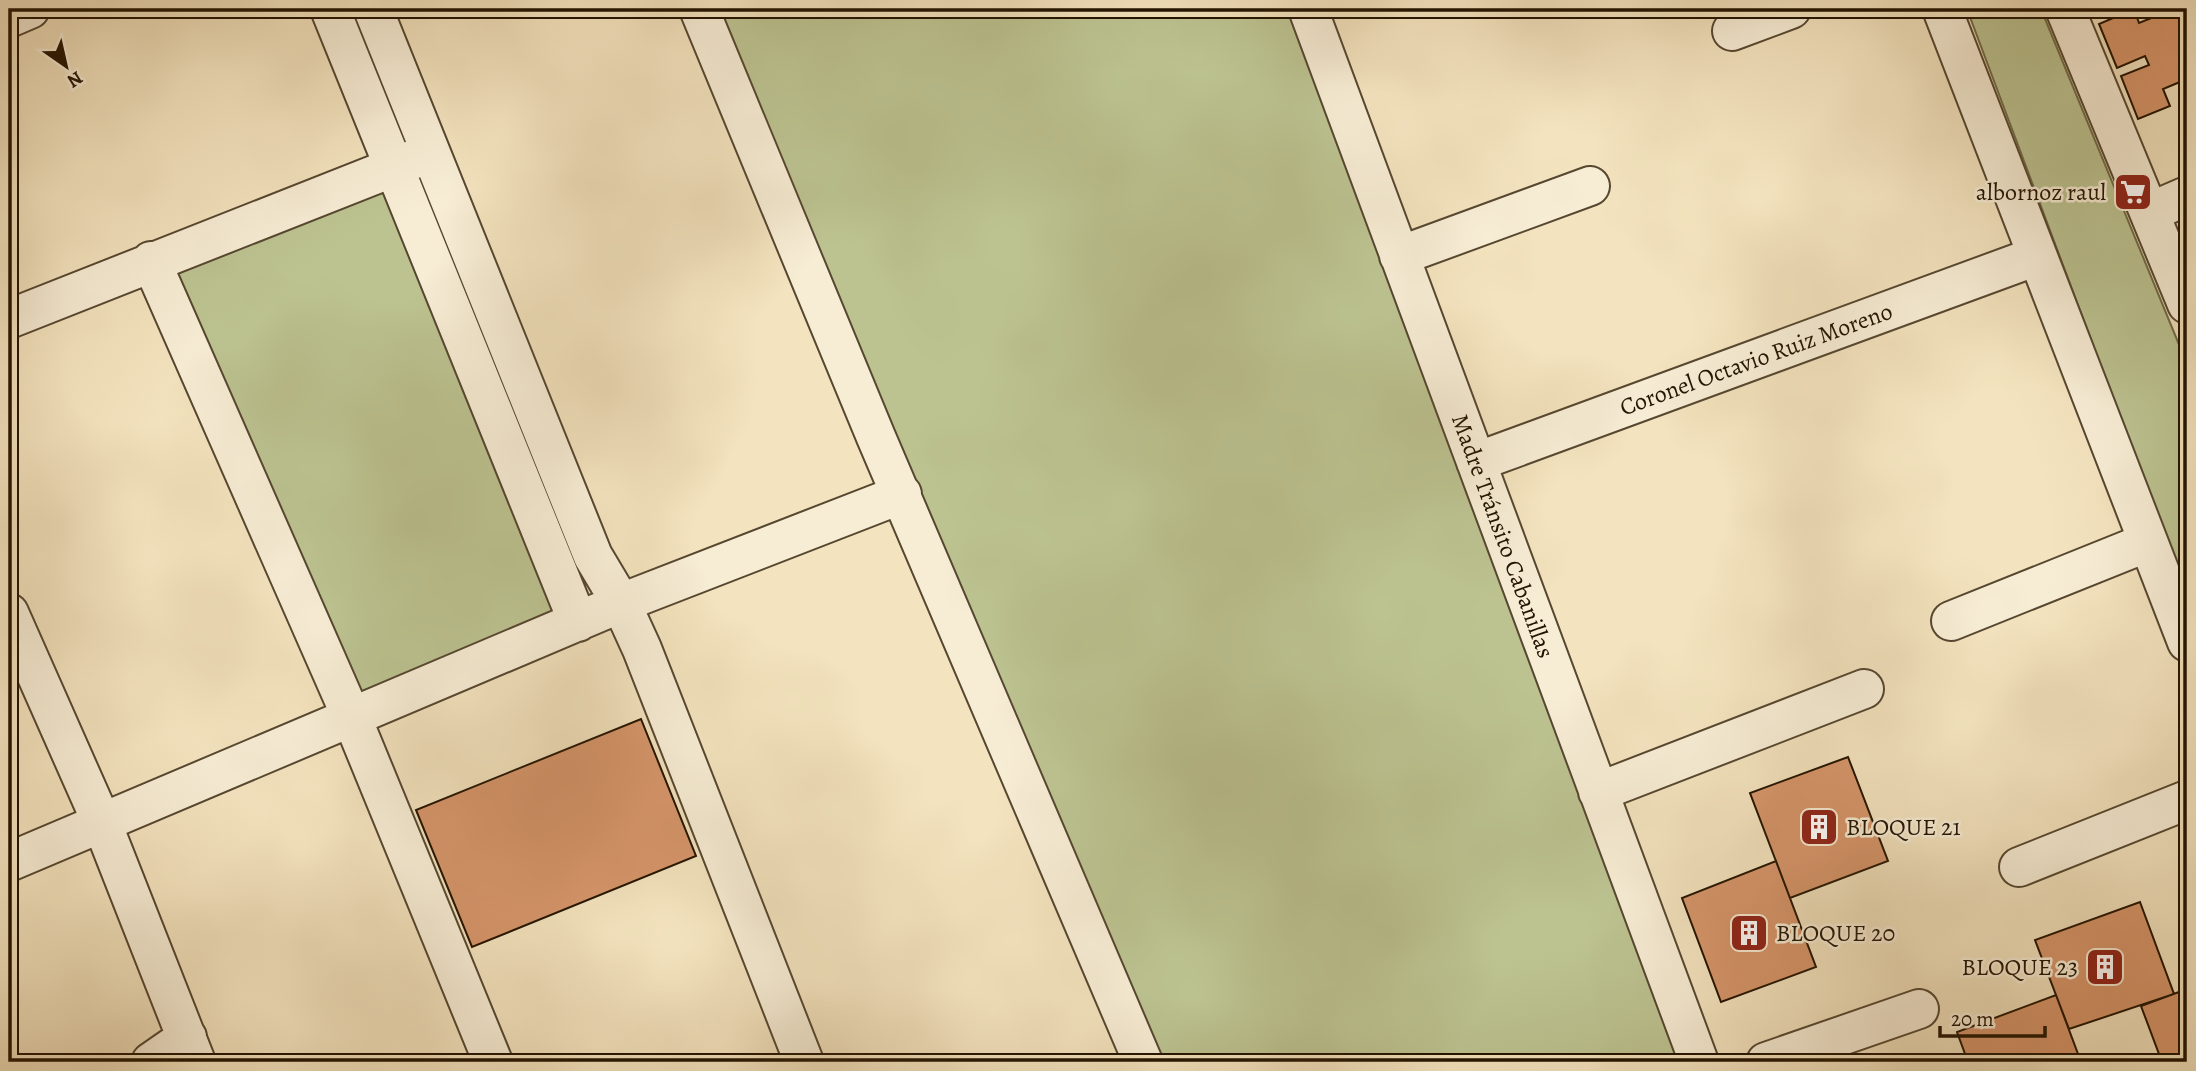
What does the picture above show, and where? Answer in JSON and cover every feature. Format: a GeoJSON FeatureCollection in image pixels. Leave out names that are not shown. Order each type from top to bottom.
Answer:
{"type":"FeatureCollection","features":[{"type":"Feature","properties":{"kind":"street"},"geometry":{"type":"LineString","coordinates":[[9,18],[30,9]]}},
{"type":"Feature","properties":{"kind":"street"},"geometry":{"type":"LineString","coordinates":[[330,9],[578,622]]}},
{"type":"Feature","properties":{"kind":"street"},"geometry":{"type":"LineString","coordinates":[[373,9],[593,556],[621,603],[804,1062]]}},
{"type":"Feature","properties":{"kind":"street"},"geometry":{"type":"LineString","coordinates":[[699,9],[1143,1062]]}},
{"type":"Feature","properties":{"kind":"street","name":"Madre Tránsito Cabanillas"},"geometry":{"type":"LineString","coordinates":[[1308,9],[1699,1062]]}},
{"type":"Feature","properties":{"kind":"street"},"geometry":{"type":"LineString","coordinates":[[1732,31],[1791,9]]}},
{"type":"Feature","properties":{"kind":"street"},"geometry":{"type":"LineString","coordinates":[[1942,9],[2187,642]]}},
{"type":"Feature","properties":{"kind":"street"},"geometry":{"type":"LineString","coordinates":[[2065,9],[2187,304]]}},
{"type":"Feature","properties":{"kind":"street"},"geometry":{"type":"LineString","coordinates":[[9,319],[151,261],[432,153]]}},
{"type":"Feature","properties":{"kind":"street"},"geometry":{"type":"LineString","coordinates":[[1399,256],[1590,186]]}},
{"type":"Feature","properties":{"kind":"street"},"geometry":{"type":"LineString","coordinates":[[2150,212],[2187,196]]}},
{"type":"Feature","properties":{"kind":"street","name":"Coronel Octavio Ruiz Moreno"},"geometry":{"type":"LineString","coordinates":[[1476,463],[2037,256]]}},
{"type":"Feature","properties":{"kind":"street"},"geometry":{"type":"LineString","coordinates":[[151,261],[352,718],[493,1062]]}},
{"type":"Feature","properties":{"kind":"street"},"geometry":{"type":"LineString","coordinates":[[9,862],[621,603],[902,494]]}},
{"type":"Feature","properties":{"kind":"street"},"geometry":{"type":"LineString","coordinates":[[1951,621],[2148,542]]}},
{"type":"Feature","properties":{"kind":"street"},"geometry":{"type":"LineString","coordinates":[[9,612],[102,823],[191,1050],[151,1062]]}},
{"type":"Feature","properties":{"kind":"street"},"geometry":{"type":"LineString","coordinates":[[1598,792],[1864,690]]}},
{"type":"Feature","properties":{"kind":"street"},"geometry":{"type":"LineString","coordinates":[[2019,867],[2187,800]]}},
{"type":"Feature","properties":{"kind":"street"},"geometry":{"type":"LineString","coordinates":[[1766,1062],[1919,1009]]}},
{"type":"Feature","properties":{"kind":"green space"},"geometry":{"type":"Polygon","coordinates":[[[703,9],[1301,9],[1690,1062],[1145,1062],[703,9]]]}},
{"type":"Feature","properties":{"kind":"green space"},"geometry":{"type":"Polygon","coordinates":[[[1967,9],[2041,9],[2187,364],[2187,596],[1967,9]]]}},
{"type":"Feature","properties":{"kind":"green space"},"geometry":{"type":"Polygon","coordinates":[[[393,169],[576,621],[339,723],[152,261],[393,169]]]}},
{"type":"Feature","properties":{"kind":"building"},"geometry":{"type":"Polygon","coordinates":[[[2134,9],[2139,23],[2174,9],[2187,9],[2187,79],[2163,89],[2170,106],[2138,119],[2121,76],[2149,65],[2145,56],[2117,68],[2099,24],[2134,9]]]}},
{"type":"Feature","properties":{"kind":"building"},"geometry":{"type":"Polygon","coordinates":[[[641,719],[696,856],[472,947],[416,810],[641,719]]]}},
{"type":"Feature","properties":{"kind":"building","name":"BLOQUE 21"},"geometry":{"type":"Polygon","coordinates":[[[1848,757],[1888,861],[1790,898],[1750,793],[1848,757]]]}},
{"type":"Feature","properties":{"kind":"building","name":"BLOQUE 20"},"geometry":{"type":"Polygon","coordinates":[[[1776,861],[1816,967],[1721,1002],[1682,898],[1776,861]]]}},
{"type":"Feature","properties":{"kind":"building","name":"BLOQUE 23"},"geometry":{"type":"Polygon","coordinates":[[[2140,902],[2174,994],[2069,1029],[2035,940],[2140,902]]]}},
{"type":"Feature","properties":{"kind":"building"},"geometry":{"type":"Polygon","coordinates":[[[2187,989],[2187,1062],[2162,1062],[2141,1006],[2187,989]]]}},
{"type":"Feature","properties":{"kind":"building"},"geometry":{"type":"Polygon","coordinates":[[[2056,995],[2081,1062],[1968,1062],[1957,1032],[2056,995]]]}},
{"type":"Feature","properties":{"kind":"place","name":"albornoz raul"},"geometry":{"type":"Point","coordinates":[2133,192]}},
{"type":"Feature","properties":{"kind":"place","name":"BLOQUE 21"},"geometry":{"type":"Point","coordinates":[1819,827]}},
{"type":"Feature","properties":{"kind":"place","name":"BLOQUE 20"},"geometry":{"type":"Point","coordinates":[1749,933]}},
{"type":"Feature","properties":{"kind":"place","name":"BLOQUE 23"},"geometry":{"type":"Point","coordinates":[2105,967]}}]}
